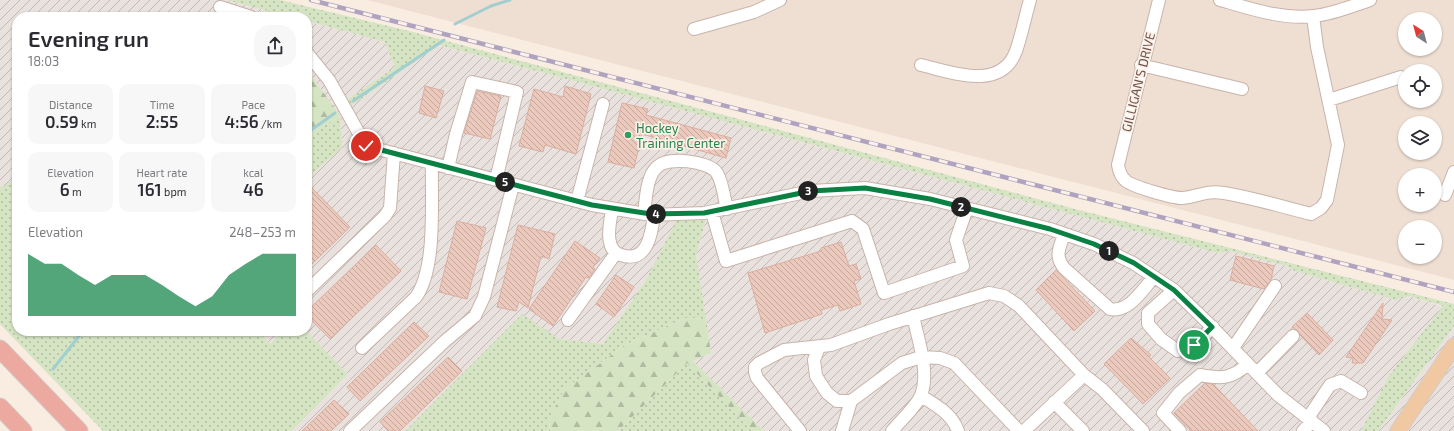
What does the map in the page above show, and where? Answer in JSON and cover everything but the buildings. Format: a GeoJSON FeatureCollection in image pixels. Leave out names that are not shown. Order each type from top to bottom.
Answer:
{"type":"FeatureCollection","features":[{"type":"Feature","properties":{"kind":"highway"},"geometry":{"type":"LineString","coordinates":[[0,349],[79,431]]}},
{"type":"Feature","properties":{"kind":"highway"},"geometry":{"type":"LineString","coordinates":[[0,407],[24,431]]}},
{"type":"Feature","properties":{"kind":"main road"},"geometry":{"type":"LineString","coordinates":[[1398,431],[1454,346]]}},
{"type":"Feature","properties":{"kind":"street"},"geometry":{"type":"LineString","coordinates":[[694,29],[754,12],[780,0]]}},
{"type":"Feature","properties":{"kind":"street"},"geometry":{"type":"LineString","coordinates":[[920,65],[971,77],[989,76],[997,72],[1005,67],[1016,52],[1030,0]]}},
{"type":"Feature","properties":{"kind":"street","name":"GILLIGAN'S DRIVE"},"geometry":{"type":"LineString","coordinates":[[1159,0],[1141,65],[1118,165],[1120,174],[1126,181],[1182,198],[1209,192],[1225,193],[1312,214],[1321,208],[1328,200],[1338,145],[1329,100]]}},
{"type":"Feature","properties":{"kind":"street"},"geometry":{"type":"LineString","coordinates":[[1220,0],[1264,12],[1313,16],[1339,10],[1370,0]]}},
{"type":"Feature","properties":{"kind":"street"},"geometry":{"type":"LineString","coordinates":[[220,7],[236,12]]}},
{"type":"Feature","properties":{"kind":"street"},"geometry":{"type":"LineString","coordinates":[[1313,16],[1317,47],[1329,100],[1398,78]]}},
{"type":"Feature","properties":{"kind":"street"},"geometry":{"type":"LineString","coordinates":[[312,59],[329,80],[366,146],[577,201],[612,209],[649,214],[712,212],[811,191],[865,188],[930,199],[967,208],[1064,234],[1094,244],[1134,263],[1174,290],[1257,372],[1278,395],[1324,431]]}},
{"type":"Feature","properties":{"kind":"street"},"geometry":{"type":"LineString","coordinates":[[1141,65],[1242,89]]}},
{"type":"Feature","properties":{"kind":"street"},"geometry":{"type":"LineString","coordinates":[[448,168],[456,134],[472,82],[517,92],[496,180]]}},
{"type":"Feature","properties":{"kind":"street"},"geometry":{"type":"LineString","coordinates":[[577,201],[603,104]]}},
{"type":"Feature","properties":{"kind":"street"},"geometry":{"type":"LineString","coordinates":[[312,286],[385,216],[390,208],[394,153]]}},
{"type":"Feature","properties":{"kind":"street"},"geometry":{"type":"LineString","coordinates":[[612,209],[608,235],[610,245],[616,253],[625,256],[640,254],[646,248],[651,237],[649,214],[652,174],[658,166],[666,162],[680,161],[707,165],[713,168],[719,179],[727,209]]}},
{"type":"Feature","properties":{"kind":"street"},"geometry":{"type":"LineString","coordinates":[[362,348],[416,297],[427,274],[431,231],[432,163]]}},
{"type":"Feature","properties":{"kind":"street"},"geometry":{"type":"LineString","coordinates":[[1445,195],[1454,172]]}},
{"type":"Feature","properties":{"kind":"street"},"geometry":{"type":"LineString","coordinates":[[350,431],[445,341],[475,316],[484,297],[514,185]]}},
{"type":"Feature","properties":{"kind":"street"},"geometry":{"type":"LineString","coordinates":[[712,212],[726,261],[852,221],[863,228],[884,293],[963,266],[956,240],[967,208]]}},
{"type":"Feature","properties":{"kind":"street"},"geometry":{"type":"LineString","coordinates":[[1064,234],[1057,255],[1058,261],[1110,309],[1117,310],[1126,308],[1154,277]]}},
{"type":"Feature","properties":{"kind":"street"},"geometry":{"type":"LineString","coordinates":[[568,320],[616,253]]}},
{"type":"Feature","properties":{"kind":"street"},"geometry":{"type":"LineString","coordinates":[[1232,348],[1275,286]]}},
{"type":"Feature","properties":{"kind":"street"},"geometry":{"type":"LineString","coordinates":[[1174,290],[1148,313],[1148,324],[1161,339],[1178,351],[1194,345],[1212,327]]}},
{"type":"Feature","properties":{"kind":"street"},"geometry":{"type":"LineString","coordinates":[[800,431],[757,378],[754,372],[755,367],[760,363],[784,350],[831,345],[913,316],[989,293],[1004,296],[1019,306],[1084,375],[1102,389],[1143,431]]}},
{"type":"Feature","properties":{"kind":"street"},"geometry":{"type":"LineString","coordinates":[[892,431],[921,396],[925,382],[924,366],[913,316]]}},
{"type":"Feature","properties":{"kind":"street"},"geometry":{"type":"LineString","coordinates":[[1257,372],[1293,336]]}},
{"type":"Feature","properties":{"kind":"street"},"geometry":{"type":"LineString","coordinates":[[819,347],[814,360],[816,376],[827,394],[837,401],[851,401]]}},
{"type":"Feature","properties":{"kind":"street"},"geometry":{"type":"LineString","coordinates":[[842,431],[851,401],[902,363],[921,357],[940,358],[954,363],[1019,431]]}},
{"type":"Feature","properties":{"kind":"street"},"geometry":{"type":"LineString","coordinates":[[1180,431],[1163,413],[1179,393],[1200,375],[1219,378],[1225,377],[1236,374],[1248,364]]}},
{"type":"Feature","properties":{"kind":"street"},"geometry":{"type":"LineString","coordinates":[[1024,431],[1084,375]]}},
{"type":"Feature","properties":{"kind":"street"},"geometry":{"type":"LineString","coordinates":[[1304,431],[1330,384],[1341,381],[1361,393]]}},
{"type":"Feature","properties":{"kind":"street"},"geometry":{"type":"LineString","coordinates":[[921,396],[938,406],[951,418],[958,431]]}},
{"type":"Feature","properties":{"kind":"street"},"geometry":{"type":"LineString","coordinates":[[1054,402],[1083,431]]}},
{"type":"Feature","properties":{"kind":"shaded area"},"geometry":{"type":"Polygon","coordinates":[[[0,0],[227,0],[272,12],[12,12],[12,180],[2,188],[0,185],[0,0]]]}},
{"type":"Feature","properties":{"kind":"shaded area"},"geometry":{"type":"Polygon","coordinates":[[[367,0],[1454,0],[1454,280],[367,0]]]}},
{"type":"Feature","properties":{"kind":"shaded area"},"geometry":{"type":"Polygon","coordinates":[[[312,22],[385,42],[395,67],[348,99],[351,106],[438,45],[1217,253],[1231,250],[1287,266],[1295,271],[1396,300],[1409,296],[1443,307],[1388,377],[1361,431],[764,431],[693,361],[711,353],[696,255],[706,219],[677,221],[646,280],[603,344],[559,339],[522,315],[405,431],[292,431],[348,374],[311,336],[312,174],[342,148],[340,115],[312,77],[312,22]]]}},
{"type":"Feature","properties":{"kind":"shaded area"},"geometry":{"type":"Polygon","coordinates":[[[1454,326],[1454,431],[1378,431],[1454,326]]]}},
{"type":"Feature","properties":{"kind":"shaded area"},"geometry":{"type":"Polygon","coordinates":[[[263,336],[277,336],[270,344],[263,336]]]}},
{"type":"Feature","properties":{"kind":"green space"},"geometry":{"type":"Polygon","coordinates":[[[227,0],[280,0],[413,32],[1079,210],[1454,304],[1454,326],[1378,431],[1361,431],[1388,377],[1443,306],[1409,296],[1396,300],[1295,271],[1287,266],[1231,251],[1217,253],[439,45],[351,106],[348,99],[395,67],[385,42],[312,22],[312,12],[272,12],[227,0]]]}},
{"type":"Feature","properties":{"kind":"green space"},"geometry":{"type":"Polygon","coordinates":[[[312,77],[340,115],[312,135],[312,77]]]}},
{"type":"Feature","properties":{"kind":"green space"},"geometry":{"type":"Polygon","coordinates":[[[340,115],[342,148],[312,174],[312,135],[340,115]]]}},
{"type":"Feature","properties":{"kind":"green space"},"geometry":{"type":"Polygon","coordinates":[[[12,180],[12,336],[263,336],[270,344],[277,336],[311,336],[348,374],[292,431],[103,431],[0,324],[0,185],[2,188],[12,180]]]}},
{"type":"Feature","properties":{"kind":"green space"},"geometry":{"type":"Polygon","coordinates":[[[706,219],[696,255],[706,319],[685,318],[625,345],[565,389],[549,418],[550,431],[405,431],[522,314],[559,339],[603,344],[646,280],[676,221],[706,219]]]}},
{"type":"Feature","properties":{"kind":"green space"},"geometry":{"type":"Polygon","coordinates":[[[685,318],[706,319],[711,353],[693,361],[764,431],[752,431],[687,363],[618,431],[550,431],[549,418],[565,389],[625,345],[685,318]]]}},
{"type":"Feature","properties":{"kind":"green space"},"geometry":{"type":"Polygon","coordinates":[[[687,363],[752,431],[618,431],[687,363]]]}},
{"type":"Feature","properties":{"kind":"waterway"},"geometry":{"type":"LineString","coordinates":[[455,24],[491,6],[510,0]]}},
{"type":"Feature","properties":{"kind":"waterway"},"geometry":{"type":"LineString","coordinates":[[353,101],[444,40]]}},
{"type":"Feature","properties":{"kind":"waterway"},"geometry":{"type":"LineString","coordinates":[[312,129],[335,113]]}},
{"type":"Feature","properties":{"kind":"waterway"},"geometry":{"type":"LineString","coordinates":[[53,369],[79,336]]}},
{"type":"Feature","properties":{"kind":"railway"},"geometry":{"type":"LineString","coordinates":[[311,0],[1454,292]]}},
{"type":"Feature","properties":{"kind":"place","name":"Hockey Training Center"},"geometry":{"type":"Point","coordinates":[628,135]}},
{"type":"Feature","properties":{"kind":"route"},"geometry":{"type":"LineString","coordinates":[[366,146],[592,205],[651,214],[704,213],[811,191],[865,188],[930,199],[1050,229],[1094,244],[1134,263],[1174,290],[1212,327],[1194,345]]}}]}
